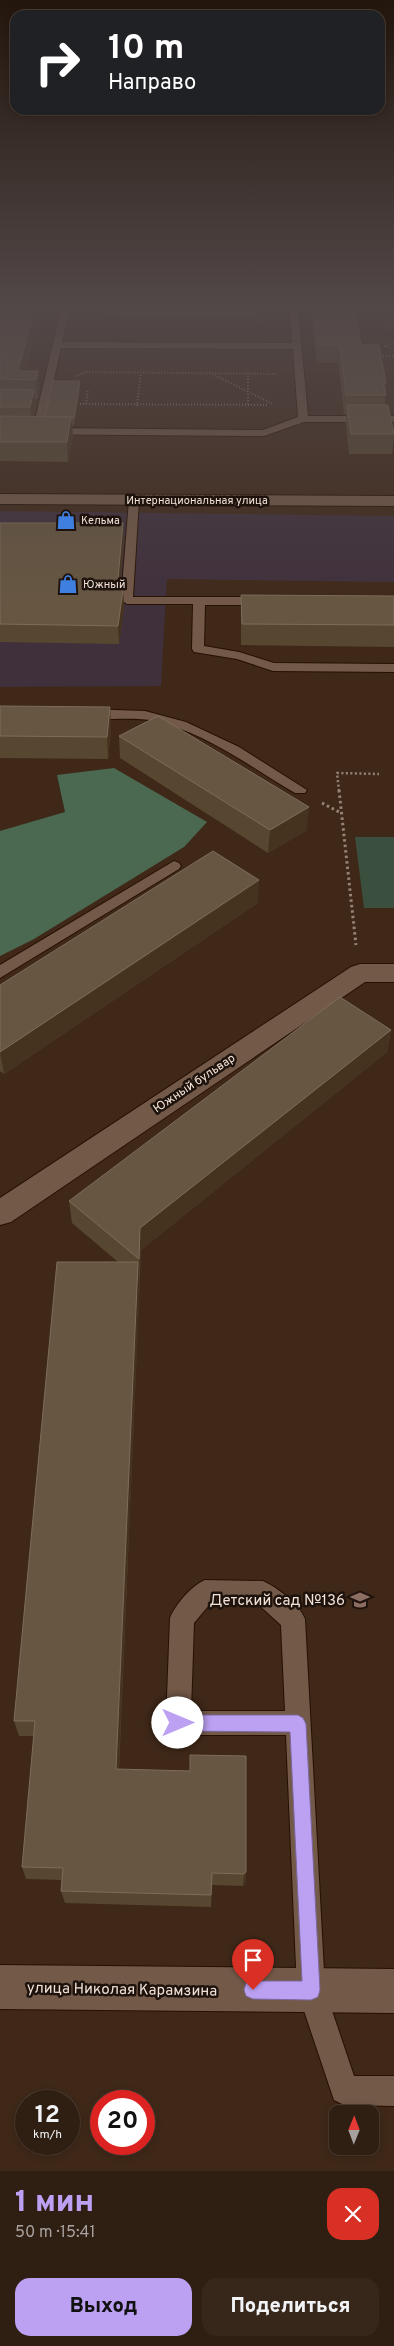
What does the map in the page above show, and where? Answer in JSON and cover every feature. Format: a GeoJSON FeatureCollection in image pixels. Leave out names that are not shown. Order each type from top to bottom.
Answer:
{"type":"FeatureCollection","features":[{"type":"Feature","properties":{"kind":"street","name":"Интернациональная улица"},"geometry":{"type":"LineString","coordinates":[[0,499],[394,501]]}},
{"type":"Feature","properties":{"kind":"street"},"geometry":{"type":"LineString","coordinates":[[360,972],[394,973]]}},
{"type":"Feature","properties":{"kind":"street","name":"Южный бульвар"},"geometry":{"type":"LineString","coordinates":[[0,1213],[360,972]]}},
{"type":"Feature","properties":{"kind":"street","name":"улица Николая Карамзина"},"geometry":{"type":"LineString","coordinates":[[0,1988],[394,1991]]}},
{"type":"Feature","properties":{"kind":"lane"},"geometry":{"type":"LineString","coordinates":[[36,431],[38,411]]}},
{"type":"Feature","properties":{"kind":"lane"},"geometry":{"type":"LineString","coordinates":[[302,411],[303,418]]}},
{"type":"Feature","properties":{"kind":"lane"},"geometry":{"type":"LineString","coordinates":[[0,431],[264,433],[303,418],[394,419]]}},
{"type":"Feature","properties":{"kind":"lane"},"geometry":{"type":"LineString","coordinates":[[134,500],[127,600],[277,601]]}},
{"type":"Feature","properties":{"kind":"lane"},"geometry":{"type":"LineString","coordinates":[[200,601],[198,649],[239,656],[274,667],[394,668]]}},
{"type":"Feature","properties":{"kind":"lane"},"geometry":{"type":"LineString","coordinates":[[77,713],[124,713],[162,718],[195,730],[300,790]]}},
{"type":"Feature","properties":{"kind":"lane"},"geometry":{"type":"LineString","coordinates":[[0,972],[174,866]]}},
{"type":"Feature","properties":{"kind":"lane"},"geometry":{"type":"LineString","coordinates":[[298,1724],[178,1723],[182,1618],[205,1592],[263,1593],[293,1620],[311,1990],[344,2090],[394,2091]]}},
{"type":"Feature","properties":{"kind":"path"},"geometry":{"type":"LineString","coordinates":[[360,972],[337,774],[379,774]]}},
{"type":"Feature","properties":{"kind":"shaded area"},"geometry":{"type":"Polygon","coordinates":[[[0,511],[394,516],[394,582],[167,579],[161,686],[0,687],[0,511]]]}},
{"type":"Feature","properties":{"kind":"green space"},"geometry":{"type":"Polygon","coordinates":[[[114,768],[207,822],[184,847],[34,939],[0,956],[0,831],[65,812],[57,775],[114,768]]]}},
{"type":"Feature","properties":{"kind":"green space"},"geometry":{"type":"Polygon","coordinates":[[[355,837],[394,837],[394,908],[364,908],[355,837]]]}},
{"type":"Feature","properties":{"kind":"building"},"geometry":{"type":"Polygon","coordinates":[[[46,411],[75,411],[74,418],[45,417],[46,411]]]}},
{"type":"Feature","properties":{"kind":"building"},"geometry":{"type":"Polygon","coordinates":[[[348,411],[389,411],[394,434],[351,434],[348,411]]]}},
{"type":"Feature","properties":{"kind":"building"},"geometry":{"type":"Polygon","coordinates":[[[0,416],[71,417],[67,442],[0,442],[0,416]]]}},
{"type":"Feature","properties":{"kind":"building","name":"Южный"},"geometry":{"type":"Polygon","coordinates":[[[0,523],[123,523],[117,590],[123,590],[118,626],[0,624],[0,523]]]}},
{"type":"Feature","properties":{"kind":"building"},"geometry":{"type":"Polygon","coordinates":[[[241,595],[394,596],[394,625],[242,624],[241,595]]]}},
{"type":"Feature","properties":{"kind":"building"},"geometry":{"type":"Polygon","coordinates":[[[0,706],[110,707],[107,737],[0,736],[0,706]]]}},
{"type":"Feature","properties":{"kind":"building"},"geometry":{"type":"Polygon","coordinates":[[[158,716],[309,807],[270,830],[119,736],[158,716]]]}},
{"type":"Feature","properties":{"kind":"building"},"geometry":{"type":"Polygon","coordinates":[[[213,851],[259,880],[0,1052],[0,985],[213,851]]]}},
{"type":"Feature","properties":{"kind":"building"},"geometry":{"type":"Polygon","coordinates":[[[340,997],[391,1030],[140,1228],[139,1259],[69,1201],[340,997]]]}},
{"type":"Feature","properties":{"kind":"building"},"geometry":{"type":"Polygon","coordinates":[[[57,1262],[138,1262],[116,1769],[190,1771],[190,1755],[246,1756],[246,1872],[244,1874],[212,1873],[211,1895],[61,1891],[63,1868],[22,1867],[35,1721],[14,1721],[57,1262]]]}},
{"type":"Feature","properties":{"kind":"place","name":"Кельма"},"geometry":{"type":"Point","coordinates":[66,520]}},
{"type":"Feature","properties":{"kind":"place","name":"Южный"},"geometry":{"type":"Point","coordinates":[68,584]}},
{"type":"Feature","properties":{"kind":"place","name":"Детский сад №136"},"geometry":{"type":"Point","coordinates":[360,1600]}},
{"type":"Feature","properties":{"kind":"route"},"geometry":{"type":"LineString","coordinates":[[178,1723],[298,1724],[311,1990],[253,1990]]}}]}
